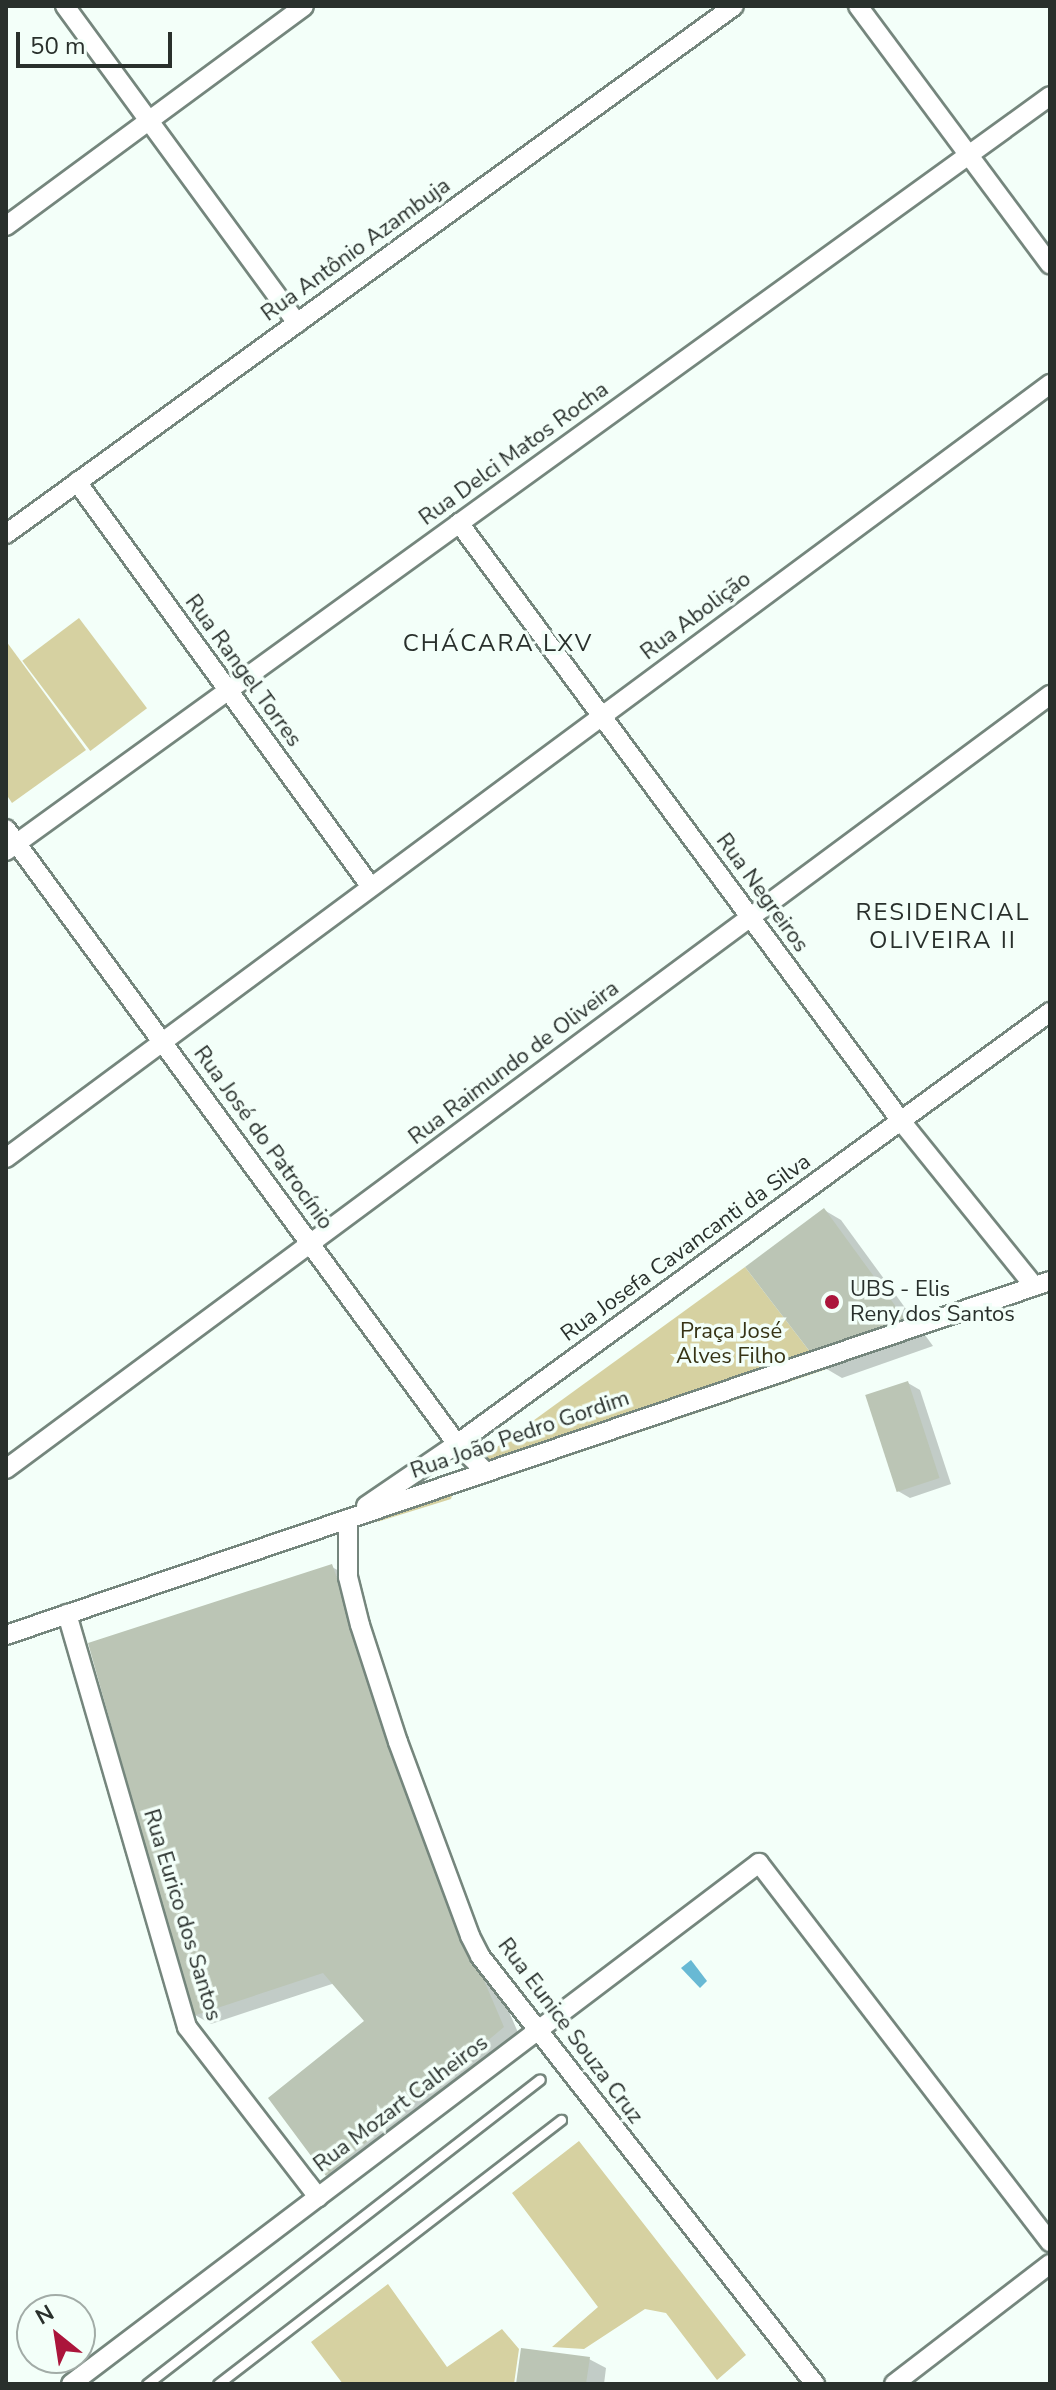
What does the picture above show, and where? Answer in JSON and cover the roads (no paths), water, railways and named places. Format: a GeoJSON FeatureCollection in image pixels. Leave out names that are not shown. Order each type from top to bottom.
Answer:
{"type":"FeatureCollection","features":[{"type":"Feature","properties":{"kind":"street"},"geometry":{"type":"LineString","coordinates":[[65,6],[297,323]]}},
{"type":"Feature","properties":{"kind":"street"},"geometry":{"type":"LineString","coordinates":[[6,226],[304,6]]}},
{"type":"Feature","properties":{"kind":"street","name":"Rua Antônio Azambuja"},"geometry":{"type":"LineString","coordinates":[[6,534],[734,6]]}},
{"type":"Feature","properties":{"kind":"street"},"geometry":{"type":"LineString","coordinates":[[858,6],[1050,265]]}},
{"type":"Feature","properties":{"kind":"street","name":"Rua Delci Matos Rocha"},"geometry":{"type":"LineString","coordinates":[[9,841],[228,690],[1050,96]]}},
{"type":"Feature","properties":{"kind":"street","name":"Rua Abolição"},"geometry":{"type":"LineString","coordinates":[[6,1158],[1050,384]]}},
{"type":"Feature","properties":{"kind":"street","name":"Rua Rangel Torres"},"geometry":{"type":"LineString","coordinates":[[77,482],[371,887]]}},
{"type":"Feature","properties":{"kind":"street","name":"Rua Negreiros"},"geometry":{"type":"LineString","coordinates":[[459,523],[901,1121],[1045,1281]]}},
{"type":"Feature","properties":{"kind":"street","name":"Rua Raimundo de Oliveira"},"geometry":{"type":"LineString","coordinates":[[6,1469],[1050,695]]}},
{"type":"Feature","properties":{"kind":"street","name":"Rua José do Patrocínio"},"geometry":{"type":"LineString","coordinates":[[9,841],[162,1042],[457,1444],[486,1472]]}},
{"type":"Feature","properties":{"kind":"street","name":"Rua Josefa Cavancanti da Silva"},"geometry":{"type":"LineString","coordinates":[[348,1519],[457,1444],[1050,1012]]}},
{"type":"Feature","properties":{"kind":"street","name":"Rua João Pedro Gordim"},"geometry":{"type":"LineString","coordinates":[[6,1635],[1045,1281]]}},
{"type":"Feature","properties":{"kind":"street","name":"Rua Eunice Souza Cruz"},"geometry":{"type":"LineString","coordinates":[[348,1519],[348,1577],[360,1625],[462,1916],[495,1979],[815,2384]]}},
{"type":"Feature","properties":{"kind":"street","name":"Rua Eurico dos Santos"},"geometry":{"type":"LineString","coordinates":[[67,1614],[187,2027],[318,2197]]}},
{"type":"Feature","properties":{"kind":"street","name":"Rua Mozart Calheiros"},"geometry":{"type":"LineString","coordinates":[[71,2384],[759,1863],[1050,2242]]}},
{"type":"Feature","properties":{"kind":"street"},"geometry":{"type":"LineString","coordinates":[[894,2384],[1050,2264]]}},
{"type":"Feature","properties":{"kind":"lane"},"geometry":{"type":"LineString","coordinates":[[147,2384],[540,2079]]}},
{"type":"Feature","properties":{"kind":"lane"},"geometry":{"type":"LineString","coordinates":[[218,2384],[561,2120]]}},
{"type":"Feature","properties":{"kind":"water"},"geometry":{"type":"Polygon","coordinates":[[[691,1960],[707,1981],[700,1988],[681,1968],[691,1960]]]}},
{"type":"Feature","properties":{"kind":"place","name":"UBS - Elis Reny dos Santos"},"geometry":{"type":"Point","coordinates":[832,1302]}},
{"type":"Feature","properties":{"kind":"district","name":"CHÁCARA LXV"},"geometry":{"type":"Point","coordinates":[498,644]}},
{"type":"Feature","properties":{"kind":"district","name":"RESIDENCIAL OLIVEIRA II"},"geometry":{"type":"Point","coordinates":[943,927]}},
{"type":"Feature","properties":{"kind":"park label","name":"Praça José Alves Filho"},"geometry":{"type":"Point","coordinates":[731,1344]}}]}
